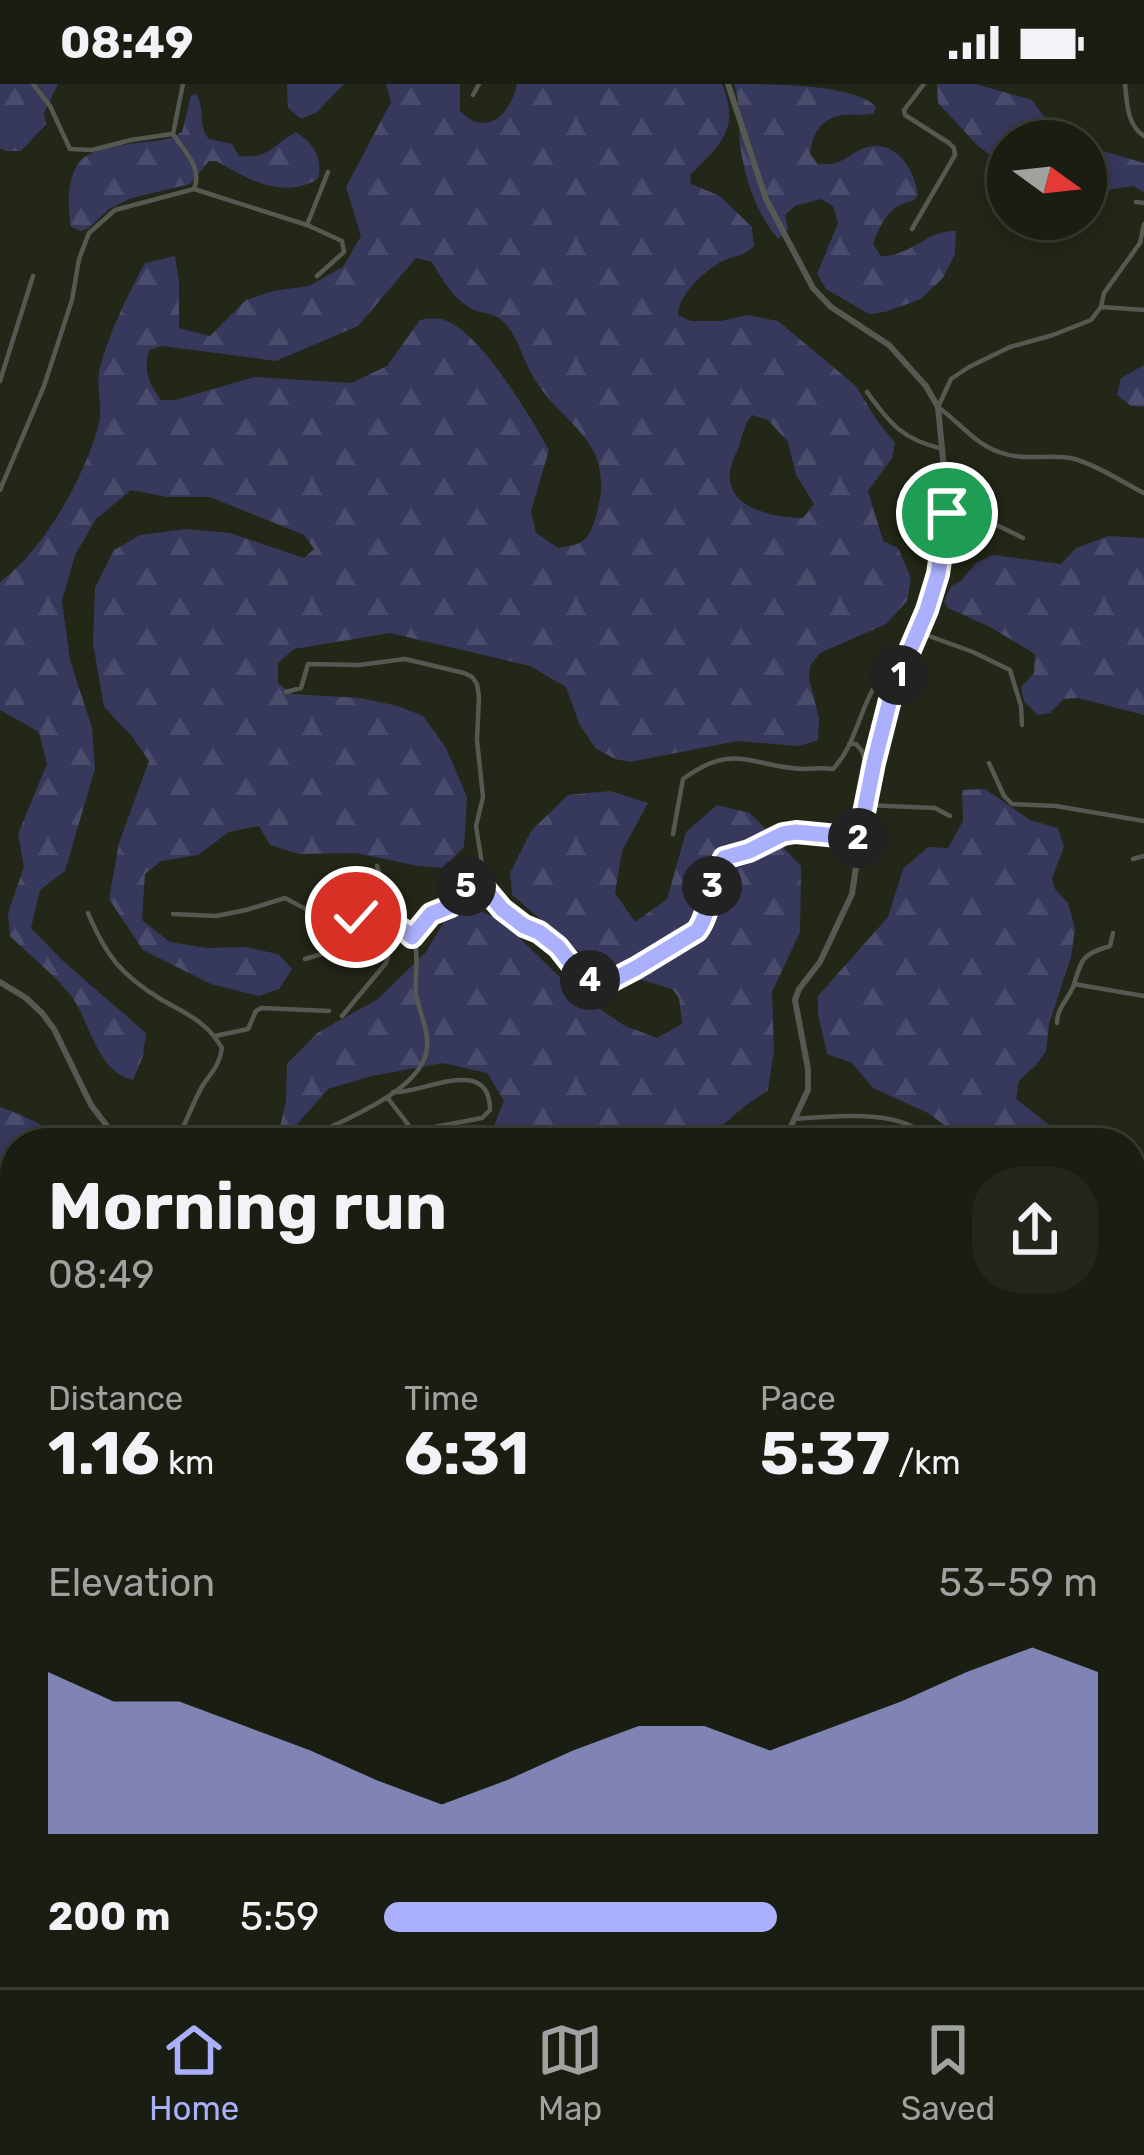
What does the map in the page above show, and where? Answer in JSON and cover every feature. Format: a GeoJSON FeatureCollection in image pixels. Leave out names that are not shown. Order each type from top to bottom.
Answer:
{"type":"FeatureCollection","features":[{"type":"Feature","properties":{"kind":"street"},"geometry":{"type":"LineString","coordinates":[[33,84],[50,106],[70,149],[92,150],[172,134]]}},
{"type":"Feature","properties":{"kind":"street"},"geometry":{"type":"LineString","coordinates":[[183,84],[172,134],[196,170],[194,189]]}},
{"type":"Feature","properties":{"kind":"street"},"geometry":{"type":"LineString","coordinates":[[472,95],[479,84]]}},
{"type":"Feature","properties":{"kind":"street"},"geometry":{"type":"LineString","coordinates":[[728,84],[766,199],[813,288],[831,307],[889,345],[938,407],[976,440],[1024,459],[1077,460],[1144,493]]}},
{"type":"Feature","properties":{"kind":"street"},"geometry":{"type":"LineString","coordinates":[[911,229],[955,155],[949,143],[905,115],[924,84]]}},
{"type":"Feature","properties":{"kind":"street"},"geometry":{"type":"LineString","coordinates":[[1125,84],[1131,122],[1144,136]]}},
{"type":"Feature","properties":{"kind":"street"},"geometry":{"type":"LineString","coordinates":[[308,225],[328,172]]}},
{"type":"Feature","properties":{"kind":"street"},"geometry":{"type":"LineString","coordinates":[[0,490],[44,386],[89,233],[115,210],[194,189],[308,225],[345,247],[317,276]]}},
{"type":"Feature","properties":{"kind":"street"},"geometry":{"type":"LineString","coordinates":[[790,1128],[808,1090],[795,1000],[820,962],[852,894],[865,805],[892,692],[938,574],[947,513],[938,407],[951,380],[969,367],[1010,347],[1090,320],[1141,243],[1144,224]]}},
{"type":"Feature","properties":{"kind":"street"},"geometry":{"type":"LineString","coordinates":[[0,381],[33,276]]}},
{"type":"Feature","properties":{"kind":"street"},"geometry":{"type":"LineString","coordinates":[[1101,307],[1144,310]]}},
{"type":"Feature","properties":{"kind":"street"},"geometry":{"type":"LineString","coordinates":[[0,356],[3,371]]}},
{"type":"Feature","properties":{"kind":"street"},"geometry":{"type":"LineString","coordinates":[[867,392],[906,436],[943,449]]}},
{"type":"Feature","properties":{"kind":"street"},"geometry":{"type":"LineString","coordinates":[[947,513],[987,519],[1024,538]]}},
{"type":"Feature","properties":{"kind":"street"},"geometry":{"type":"LineString","coordinates":[[918,632],[1010,670],[1022,725]]}},
{"type":"Feature","properties":{"kind":"street"},"geometry":{"type":"LineString","coordinates":[[673,834],[683,779],[714,760],[739,757],[832,769],[889,664],[918,632]]}},
{"type":"Feature","properties":{"kind":"street"},"geometry":{"type":"LineString","coordinates":[[286,692],[302,688],[308,664],[359,665],[405,659],[464,673],[477,684],[483,796],[476,826],[482,864],[460,898],[431,914],[412,937]]}},
{"type":"Feature","properties":{"kind":"street"},"geometry":{"type":"LineString","coordinates":[[849,744],[862,751],[871,778]]}},
{"type":"Feature","properties":{"kind":"street"},"geometry":{"type":"LineString","coordinates":[[988,763],[1012,804],[1056,806],[1144,821]]}},
{"type":"Feature","properties":{"kind":"street"},"geometry":{"type":"LineString","coordinates":[[865,805],[935,808],[950,816]]}},
{"type":"Feature","properties":{"kind":"street"},"geometry":{"type":"LineString","coordinates":[[470,878],[502,909],[558,947],[589,980],[611,981],[697,931],[704,923],[724,858],[796,832],[859,838]]}},
{"type":"Feature","properties":{"kind":"street"},"geometry":{"type":"LineString","coordinates":[[1133,859],[1144,856]]}},
{"type":"Feature","properties":{"kind":"street"},"geometry":{"type":"LineString","coordinates":[[377,866],[392,925]]}},
{"type":"Feature","properties":{"kind":"street"},"geometry":{"type":"LineString","coordinates":[[173,914],[216,916],[285,898],[317,913],[392,925],[412,937],[416,994],[428,1043],[424,1062],[418,1073],[390,1094],[327,1128]]}},
{"type":"Feature","properties":{"kind":"street"},"geometry":{"type":"LineString","coordinates":[[88,913],[103,948],[122,970],[162,1000],[194,1016],[222,1048],[184,1128]]}},
{"type":"Feature","properties":{"kind":"street"},"geometry":{"type":"LineString","coordinates":[[304,959],[348,946],[356,917]]}},
{"type":"Feature","properties":{"kind":"street"},"geometry":{"type":"LineString","coordinates":[[343,1016],[386,963],[404,929]]}},
{"type":"Feature","properties":{"kind":"street"},"geometry":{"type":"LineString","coordinates":[[1057,1023],[1082,960],[1110,946],[1113,933]]}},
{"type":"Feature","properties":{"kind":"street"},"geometry":{"type":"LineString","coordinates":[[0,982],[42,1012],[91,1105],[109,1128]]}},
{"type":"Feature","properties":{"kind":"street"},"geometry":{"type":"LineString","coordinates":[[1074,984],[1144,996]]}},
{"type":"Feature","properties":{"kind":"street"},"geometry":{"type":"LineString","coordinates":[[215,1036],[248,1029],[259,1009],[328,1011]]}},
{"type":"Feature","properties":{"kind":"street"},"geometry":{"type":"LineString","coordinates":[[390,1094],[463,1079],[481,1086],[491,1102],[490,1110],[482,1118],[440,1128]]}},
{"type":"Feature","properties":{"kind":"street"},"geometry":{"type":"LineString","coordinates":[[390,1094],[411,1128]]}},
{"type":"Feature","properties":{"kind":"street"},"geometry":{"type":"LineString","coordinates":[[795,1119],[856,1115],[918,1128]]}},
{"type":"Feature","properties":{"kind":"green space"},"geometry":{"type":"Polygon","coordinates":[[[0,84],[58,84],[44,113],[46,124],[21,151],[0,148],[0,84]]]}},
{"type":"Feature","properties":{"kind":"green space"},"geometry":{"type":"Polygon","coordinates":[[[287,84],[344,84],[317,112],[301,119],[288,108],[287,84]]]}},
{"type":"Feature","properties":{"kind":"green space"},"geometry":{"type":"Polygon","coordinates":[[[386,84],[460,84],[460,111],[479,123],[503,113],[517,84],[722,84],[728,125],[718,145],[690,175],[691,184],[720,196],[752,227],[754,246],[699,279],[682,300],[678,315],[691,321],[747,315],[778,321],[856,386],[895,443],[892,458],[868,491],[883,541],[898,548],[911,578],[907,601],[886,624],[820,653],[810,666],[818,740],[799,746],[737,741],[630,762],[595,748],[579,723],[566,687],[530,666],[390,633],[294,649],[278,663],[278,683],[292,694],[360,698],[423,716],[446,748],[467,797],[464,847],[444,868],[356,853],[299,854],[270,845],[259,826],[229,832],[198,855],[161,861],[145,874],[142,920],[170,942],[278,954],[292,969],[279,989],[259,996],[211,984],[143,950],[109,899],[119,843],[149,761],[104,707],[93,643],[95,588],[114,550],[140,535],[186,529],[230,533],[304,558],[314,549],[304,535],[210,497],[167,497],[131,490],[96,519],[75,555],[62,601],[70,660],[92,728],[95,769],[65,871],[40,890],[31,928],[146,1033],[133,1080],[111,1067],[72,997],[10,936],[8,913],[24,867],[18,834],[47,764],[39,732],[0,710],[0,582],[47,531],[84,465],[99,423],[100,367],[145,263],[175,256],[179,328],[210,336],[246,300],[309,286],[343,267],[361,236],[346,187],[391,102],[386,84]],[[416,258],[358,326],[276,361],[162,346],[149,350],[150,382],[161,400],[176,400],[254,377],[351,383],[387,366],[420,320],[445,320],[462,330],[491,360],[549,450],[531,511],[536,533],[558,548],[579,543],[593,525],[601,490],[594,452],[545,394],[506,324],[467,306],[432,262],[416,258]],[[752,415],[731,468],[735,494],[757,510],[803,518],[814,504],[796,475],[788,442],[768,420],[752,415]]]}},
{"type":"Feature","properties":{"kind":"green space"},"geometry":{"type":"Polygon","coordinates":[[[734,84],[832,90],[866,99],[876,107],[874,113],[828,120],[815,134],[810,154],[818,164],[827,164],[876,146],[902,158],[918,195],[887,216],[873,244],[881,256],[891,255],[937,234],[956,231],[955,254],[943,278],[921,299],[869,314],[826,289],[817,274],[838,223],[833,206],[821,199],[795,206],[785,215],[788,229],[778,239],[758,208],[746,174],[734,84]]]}},
{"type":"Feature","properties":{"kind":"green space"},"geometry":{"type":"Polygon","coordinates":[[[937,84],[975,84],[1032,100],[1046,120],[987,120],[987,153],[938,103],[937,84]]]}},
{"type":"Feature","properties":{"kind":"green space"},"geometry":{"type":"Polygon","coordinates":[[[196,94],[209,139],[232,144],[239,156],[249,156],[264,153],[296,132],[316,152],[318,179],[278,187],[209,161],[190,184],[132,198],[81,231],[71,227],[70,188],[81,161],[105,149],[160,141],[182,132],[191,96],[196,94]]]}},
{"type":"Feature","properties":{"kind":"green space"},"geometry":{"type":"Polygon","coordinates":[[[1107,152],[1144,163],[1144,192],[1133,186],[1107,190],[1107,152]]]}},
{"type":"Feature","properties":{"kind":"green space"},"geometry":{"type":"Polygon","coordinates":[[[1144,365],[1144,407],[1131,406],[1117,395],[1121,378],[1144,365]]]}},
{"type":"Feature","properties":{"kind":"green space"},"geometry":{"type":"Polygon","coordinates":[[[1109,536],[1144,538],[1144,715],[1078,698],[1064,699],[1050,713],[1037,715],[1024,701],[1021,687],[1034,673],[1035,654],[944,602],[951,586],[976,563],[993,555],[1061,564],[1076,548],[1109,536]]]}},
{"type":"Feature","properties":{"kind":"green space"},"geometry":{"type":"Polygon","coordinates":[[[985,789],[1030,820],[1058,828],[1064,847],[1052,878],[1068,903],[1075,929],[1071,957],[1049,1024],[1046,1051],[1019,1081],[1016,1099],[1053,1128],[948,1128],[928,1113],[873,1088],[852,1063],[827,1054],[818,996],[888,917],[903,869],[928,847],[948,848],[963,821],[962,790],[985,789]]]}},
{"type":"Feature","properties":{"kind":"green space"},"geometry":{"type":"Polygon","coordinates":[[[610,791],[648,803],[622,851],[615,893],[635,922],[667,899],[686,832],[717,805],[750,813],[801,866],[800,932],[772,992],[774,1050],[768,1090],[720,1128],[493,1128],[504,1101],[487,1073],[443,1063],[328,1089],[294,1128],[280,1126],[287,1064],[317,1033],[378,999],[426,952],[444,922],[475,909],[501,920],[575,992],[625,1026],[657,1038],[682,1024],[679,998],[672,989],[596,966],[512,895],[510,873],[531,831],[568,795],[610,791]]]}},
{"type":"Feature","properties":{"kind":"green space"},"geometry":{"type":"Polygon","coordinates":[[[0,1107],[46,1128],[0,1128],[0,1107]]]}},
{"type":"Feature","properties":{"kind":"route"},"geometry":{"type":"LineString","coordinates":[[356,917],[392,925],[412,937],[431,914],[460,898],[470,878],[502,909],[558,947],[589,980],[611,981],[697,931],[704,923],[724,858],[796,832],[859,838],[892,692],[938,574],[947,513]]}}]}
